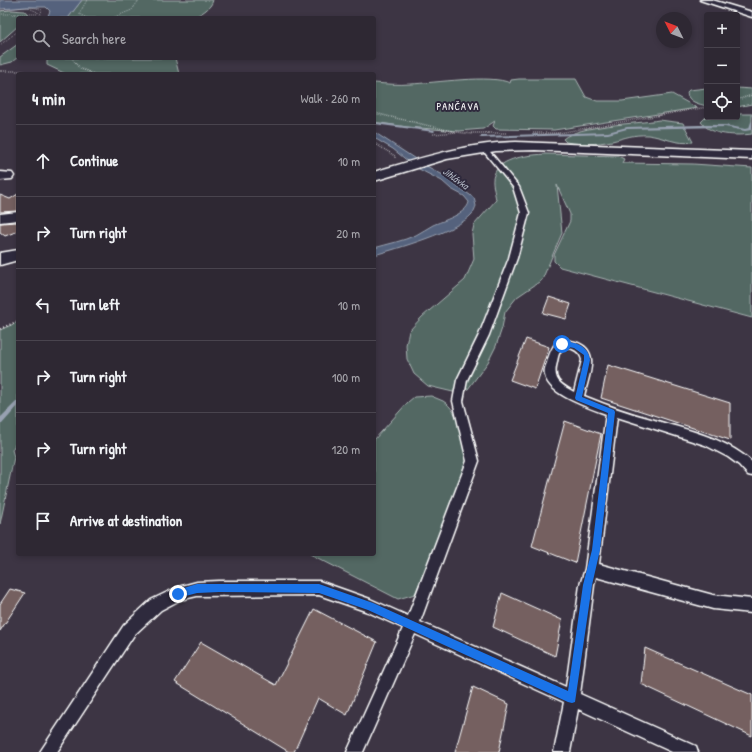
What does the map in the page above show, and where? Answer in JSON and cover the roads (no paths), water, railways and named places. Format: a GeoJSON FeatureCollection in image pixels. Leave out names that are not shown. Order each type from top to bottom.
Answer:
{"type":"FeatureCollection","features":[{"type":"Feature","properties":{"kind":"main road"},"geometry":{"type":"LineString","coordinates":[[376,175],[458,152],[484,148],[535,146],[752,154]]}},
{"type":"Feature","properties":{"kind":"main road"},"geometry":{"type":"LineString","coordinates":[[0,259],[16,255]]}},
{"type":"Feature","properties":{"kind":"street"},"geometry":{"type":"LineString","coordinates":[[704,0],[752,15]]}},
{"type":"Feature","properties":{"kind":"street"},"geometry":{"type":"LineString","coordinates":[[0,218],[16,216]]}},
{"type":"Feature","properties":{"kind":"lane"},"geometry":{"type":"LineString","coordinates":[[355,752],[412,625],[473,461],[458,402],[462,380],[484,335],[513,258],[525,212],[516,186],[484,148]]}},
{"type":"Feature","properties":{"kind":"lane"},"geometry":{"type":"LineString","coordinates":[[578,398],[587,360],[587,354],[575,346],[562,344],[556,347],[549,370],[551,380],[557,386],[578,398],[612,412],[709,442],[731,454],[752,471]]}},
{"type":"Feature","properties":{"kind":"lane"},"geometry":{"type":"LineString","coordinates":[[562,752],[572,698],[587,585],[592,569],[612,412]]}},
{"type":"Feature","properties":{"kind":"lane"},"geometry":{"type":"LineString","coordinates":[[592,569],[713,602],[752,606]]}},
{"type":"Feature","properties":{"kind":"lane"},"geometry":{"type":"LineString","coordinates":[[48,752],[129,630],[156,605],[178,594],[197,589],[219,588],[319,588],[370,606],[690,752]]}},
{"type":"Feature","properties":{"kind":"water"},"geometry":{"type":"Polygon","coordinates":[[[0,0],[82,0],[70,16],[48,16],[50,11],[46,7],[0,9],[0,0]]]}},
{"type":"Feature","properties":{"kind":"water"},"geometry":{"type":"Polygon","coordinates":[[[376,133],[423,164],[443,175],[474,198],[476,206],[473,213],[454,227],[426,239],[376,254],[376,247],[401,241],[416,235],[464,210],[469,202],[464,196],[451,189],[442,181],[415,167],[393,149],[376,139],[376,133]]]}},
{"type":"Feature","properties":{"kind":"waterway"},"geometry":{"type":"LineString","coordinates":[[481,137],[608,133],[627,128],[699,126],[725,126],[745,130],[750,129],[752,122]]}},
{"type":"Feature","properties":{"kind":"waterway"},"geometry":{"type":"LineString","coordinates":[[376,123],[434,131]]}},
{"type":"Feature","properties":{"kind":"waterway","name":"Jihlávka"},"geometry":{"type":"LineString","coordinates":[[0,422],[16,405]]}},
{"type":"Feature","properties":{"kind":"district","name":"PANČAVA"},"geometry":{"type":"Point","coordinates":[458,106]}}]}
